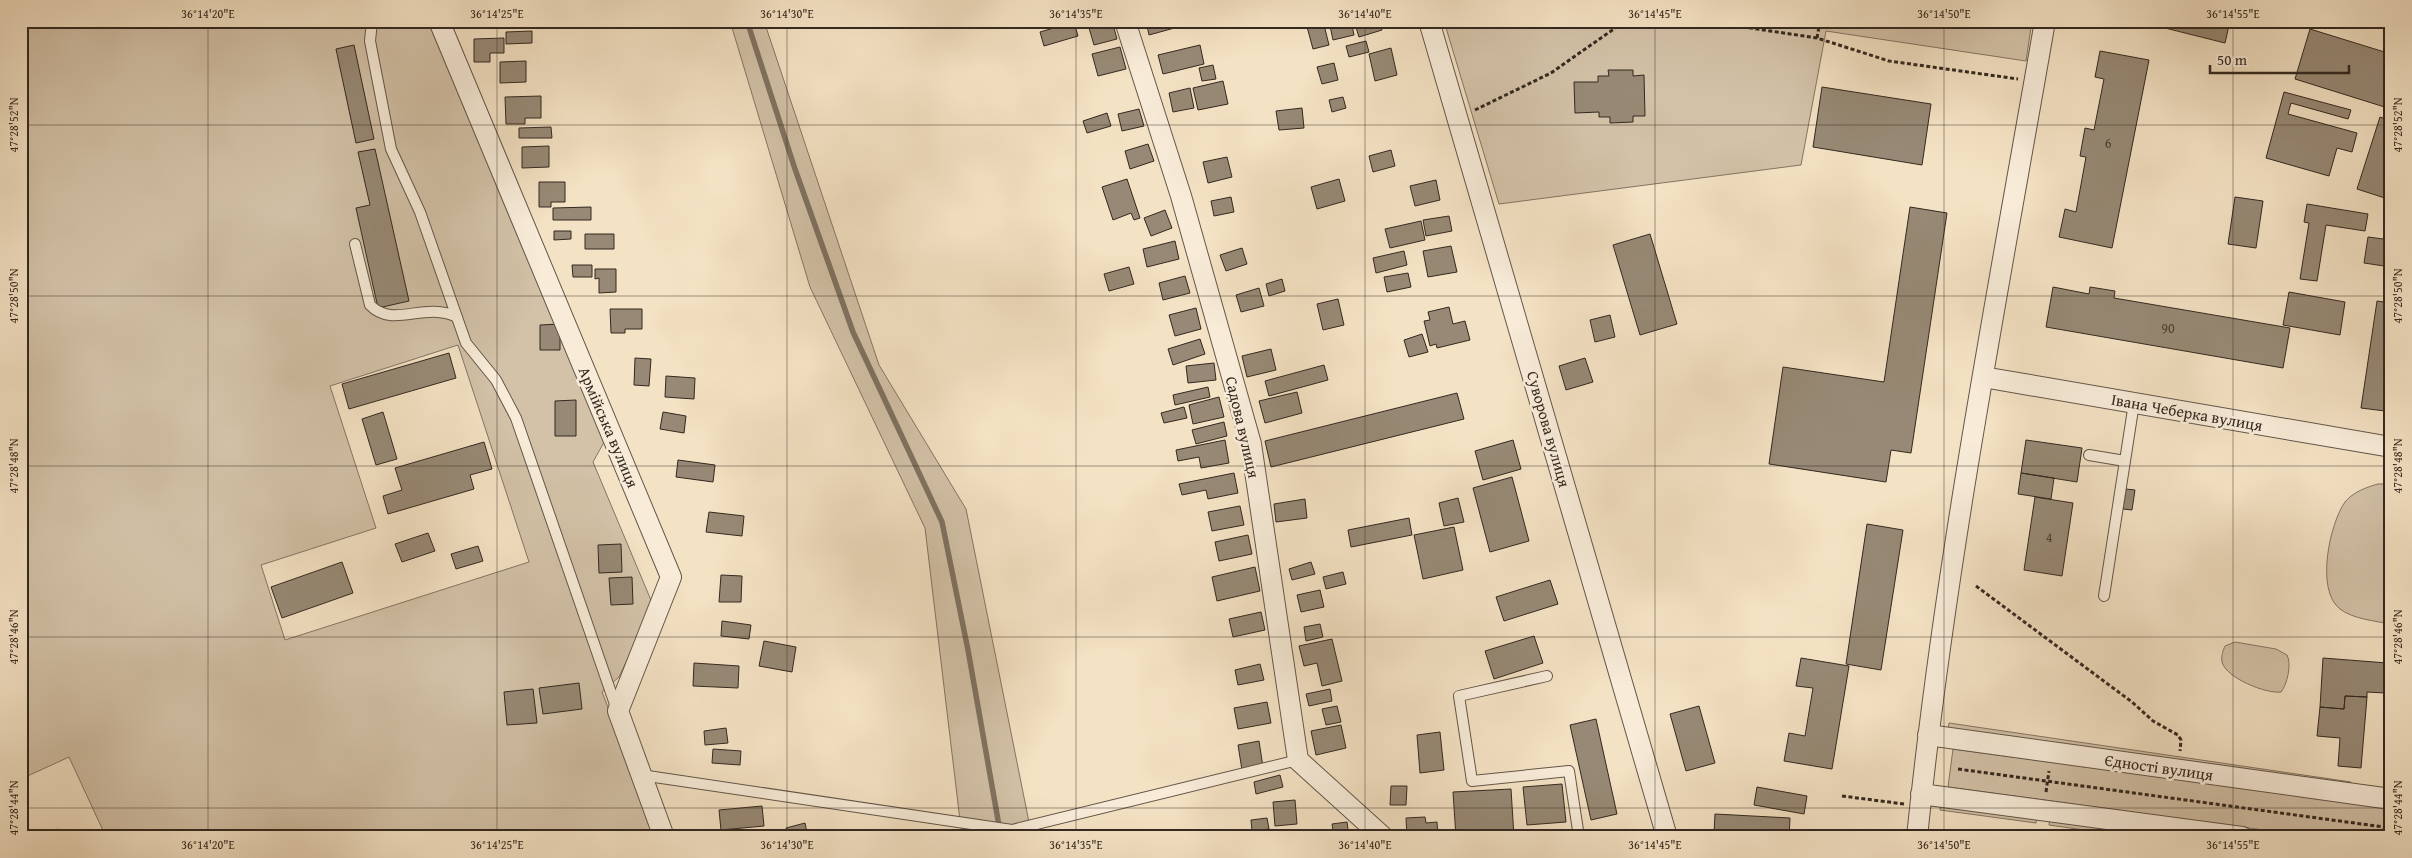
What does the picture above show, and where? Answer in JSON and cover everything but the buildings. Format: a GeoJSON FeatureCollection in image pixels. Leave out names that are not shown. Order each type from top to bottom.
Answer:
{"type":"FeatureCollection","features":[{"type":"Feature","properties":{"kind":"street","name":"Армійська вулиця"},"geometry":{"type":"LineString","coordinates":[[438,21],[671,577],[618,711]]}},
{"type":"Feature","properties":{"kind":"street","name":"Садова вулиця"},"geometry":{"type":"LineString","coordinates":[[1125,21],[1182,196],[1251,444],[1298,760]]}},
{"type":"Feature","properties":{"kind":"street","name":"Суворова вулиця"},"geometry":{"type":"LineString","coordinates":[[1429,21],[1667,837]]}},
{"type":"Feature","properties":{"kind":"street"},"geometry":{"type":"LineString","coordinates":[[1917,837],[1928,735],[1983,377],[2045,21]]}},
{"type":"Feature","properties":{"kind":"street","name":"Івана Чеберка вулиця"},"geometry":{"type":"LineString","coordinates":[[1983,377],[2391,446]]}},
{"type":"Feature","properties":{"kind":"street"},"geometry":{"type":"LineString","coordinates":[[618,711],[664,837]]}},
{"type":"Feature","properties":{"kind":"street","name":"Єдності вулиця"},"geometry":{"type":"LineString","coordinates":[[1928,735],[2391,799]]}},
{"type":"Feature","properties":{"kind":"street"},"geometry":{"type":"LineString","coordinates":[[1298,760],[1383,837]]}},
{"type":"Feature","properties":{"kind":"street"},"geometry":{"type":"LineString","coordinates":[[1921,800],[2043,810],[2144,830],[2242,837]]}},
{"type":"Feature","properties":{"kind":"lane"},"geometry":{"type":"LineString","coordinates":[[372,21],[370,41],[391,150],[420,212],[466,343],[496,380],[516,418],[618,711]]}},
{"type":"Feature","properties":{"kind":"lane"},"geometry":{"type":"LineString","coordinates":[[355,244],[370,305],[374,309],[389,316],[432,310],[457,317]]}},
{"type":"Feature","properties":{"kind":"lane"},"geometry":{"type":"LineString","coordinates":[[2104,596],[2134,403]]}},
{"type":"Feature","properties":{"kind":"lane"},"geometry":{"type":"LineString","coordinates":[[2089,455],[2125,461]]}},
{"type":"Feature","properties":{"kind":"lane"},"geometry":{"type":"LineString","coordinates":[[1547,676],[1459,696],[1472,781],[1569,770],[1579,837]]}},
{"type":"Feature","properties":{"kind":"lane"},"geometry":{"type":"LineString","coordinates":[[641,774],[1012,830],[1298,760]]}},
{"type":"Feature","properties":{"kind":"path"},"geometry":{"type":"LineString","coordinates":[[1614,21],[1618,26]]}},
{"type":"Feature","properties":{"kind":"path"},"geometry":{"type":"LineString","coordinates":[[1458,118],[1551,73],[1618,26],[1673,21]]}},
{"type":"Feature","properties":{"kind":"path"},"geometry":{"type":"LineString","coordinates":[[1704,21],[1818,38],[1889,61],[2034,82]]}},
{"type":"Feature","properties":{"kind":"path"},"geometry":{"type":"LineString","coordinates":[[1818,38],[1820,21]]}},
{"type":"Feature","properties":{"kind":"path"},"geometry":{"type":"LineString","coordinates":[[1976,586],[2132,702],[2153,721],[2178,735],[2181,740],[2180,752]]}},
{"type":"Feature","properties":{"kind":"path"},"geometry":{"type":"LineString","coordinates":[[2043,810],[2051,752]]}},
{"type":"Feature","properties":{"kind":"path"},"geometry":{"type":"LineString","coordinates":[[1958,769],[2391,828]]}},
{"type":"Feature","properties":{"kind":"path"},"geometry":{"type":"LineString","coordinates":[[1842,796],[1921,800]]}},
{"type":"Feature","properties":{"kind":"shaded area"},"geometry":{"type":"Polygon","coordinates":[[[21,21],[434,21],[608,435],[593,462],[653,605],[619,677],[602,692],[658,837],[106,837],[69,757],[21,779],[21,21]],[[458,345],[330,386],[376,528],[261,565],[285,640],[529,562],[458,345]]]}},
{"type":"Feature","properties":{"kind":"shaded area"},"geometry":{"type":"Polygon","coordinates":[[[730,21],[764,21],[879,365],[966,509],[1032,837],[962,837],[925,528],[810,287],[730,21]]]}},
{"type":"Feature","properties":{"kind":"shaded area"},"geometry":{"type":"Polygon","coordinates":[[[1444,21],[2032,21],[2026,61],[1826,31],[1801,165],[1499,204],[1444,21]]]}},
{"type":"Feature","properties":{"kind":"shaded area"},"geometry":{"type":"Polygon","coordinates":[[[2378,484],[2391,484],[2391,624],[2371,621],[2345,612],[2332,600],[2328,587],[2327,572],[2330,540],[2339,512],[2348,498],[2365,488],[2378,484]]]}},
{"type":"Feature","properties":{"kind":"shaded area"},"geometry":{"type":"Polygon","coordinates":[[[2235,642],[2276,649],[2287,655],[2289,664],[2288,674],[2281,692],[2257,688],[2247,684],[2225,668],[2222,656],[2225,646],[2235,642]]]}},
{"type":"Feature","properties":{"kind":"shaded area"},"geometry":{"type":"Polygon","coordinates":[[[1949,723],[2351,782],[2350,788],[1948,730],[1949,723]]]}},
{"type":"Feature","properties":{"kind":"shaded area"},"geometry":{"type":"Polygon","coordinates":[[[1953,749],[2391,808],[2391,837],[2315,837],[1948,787],[1953,749]]]}},
{"type":"Feature","properties":{"kind":"shaded area"},"geometry":{"type":"Polygon","coordinates":[[[1941,803],[2037,817],[2036,823],[1940,810],[1941,803]]]}},
{"type":"Feature","properties":{"kind":"shaded area"},"geometry":{"type":"Polygon","coordinates":[[[2050,818],[2135,830],[2134,837],[2049,825],[2050,818]]]}},
{"type":"Feature","properties":{"kind":"waterway"},"geometry":{"type":"LineString","coordinates":[[747,21],[795,169],[853,332],[942,522],[968,650],[1001,837]]}}]}
